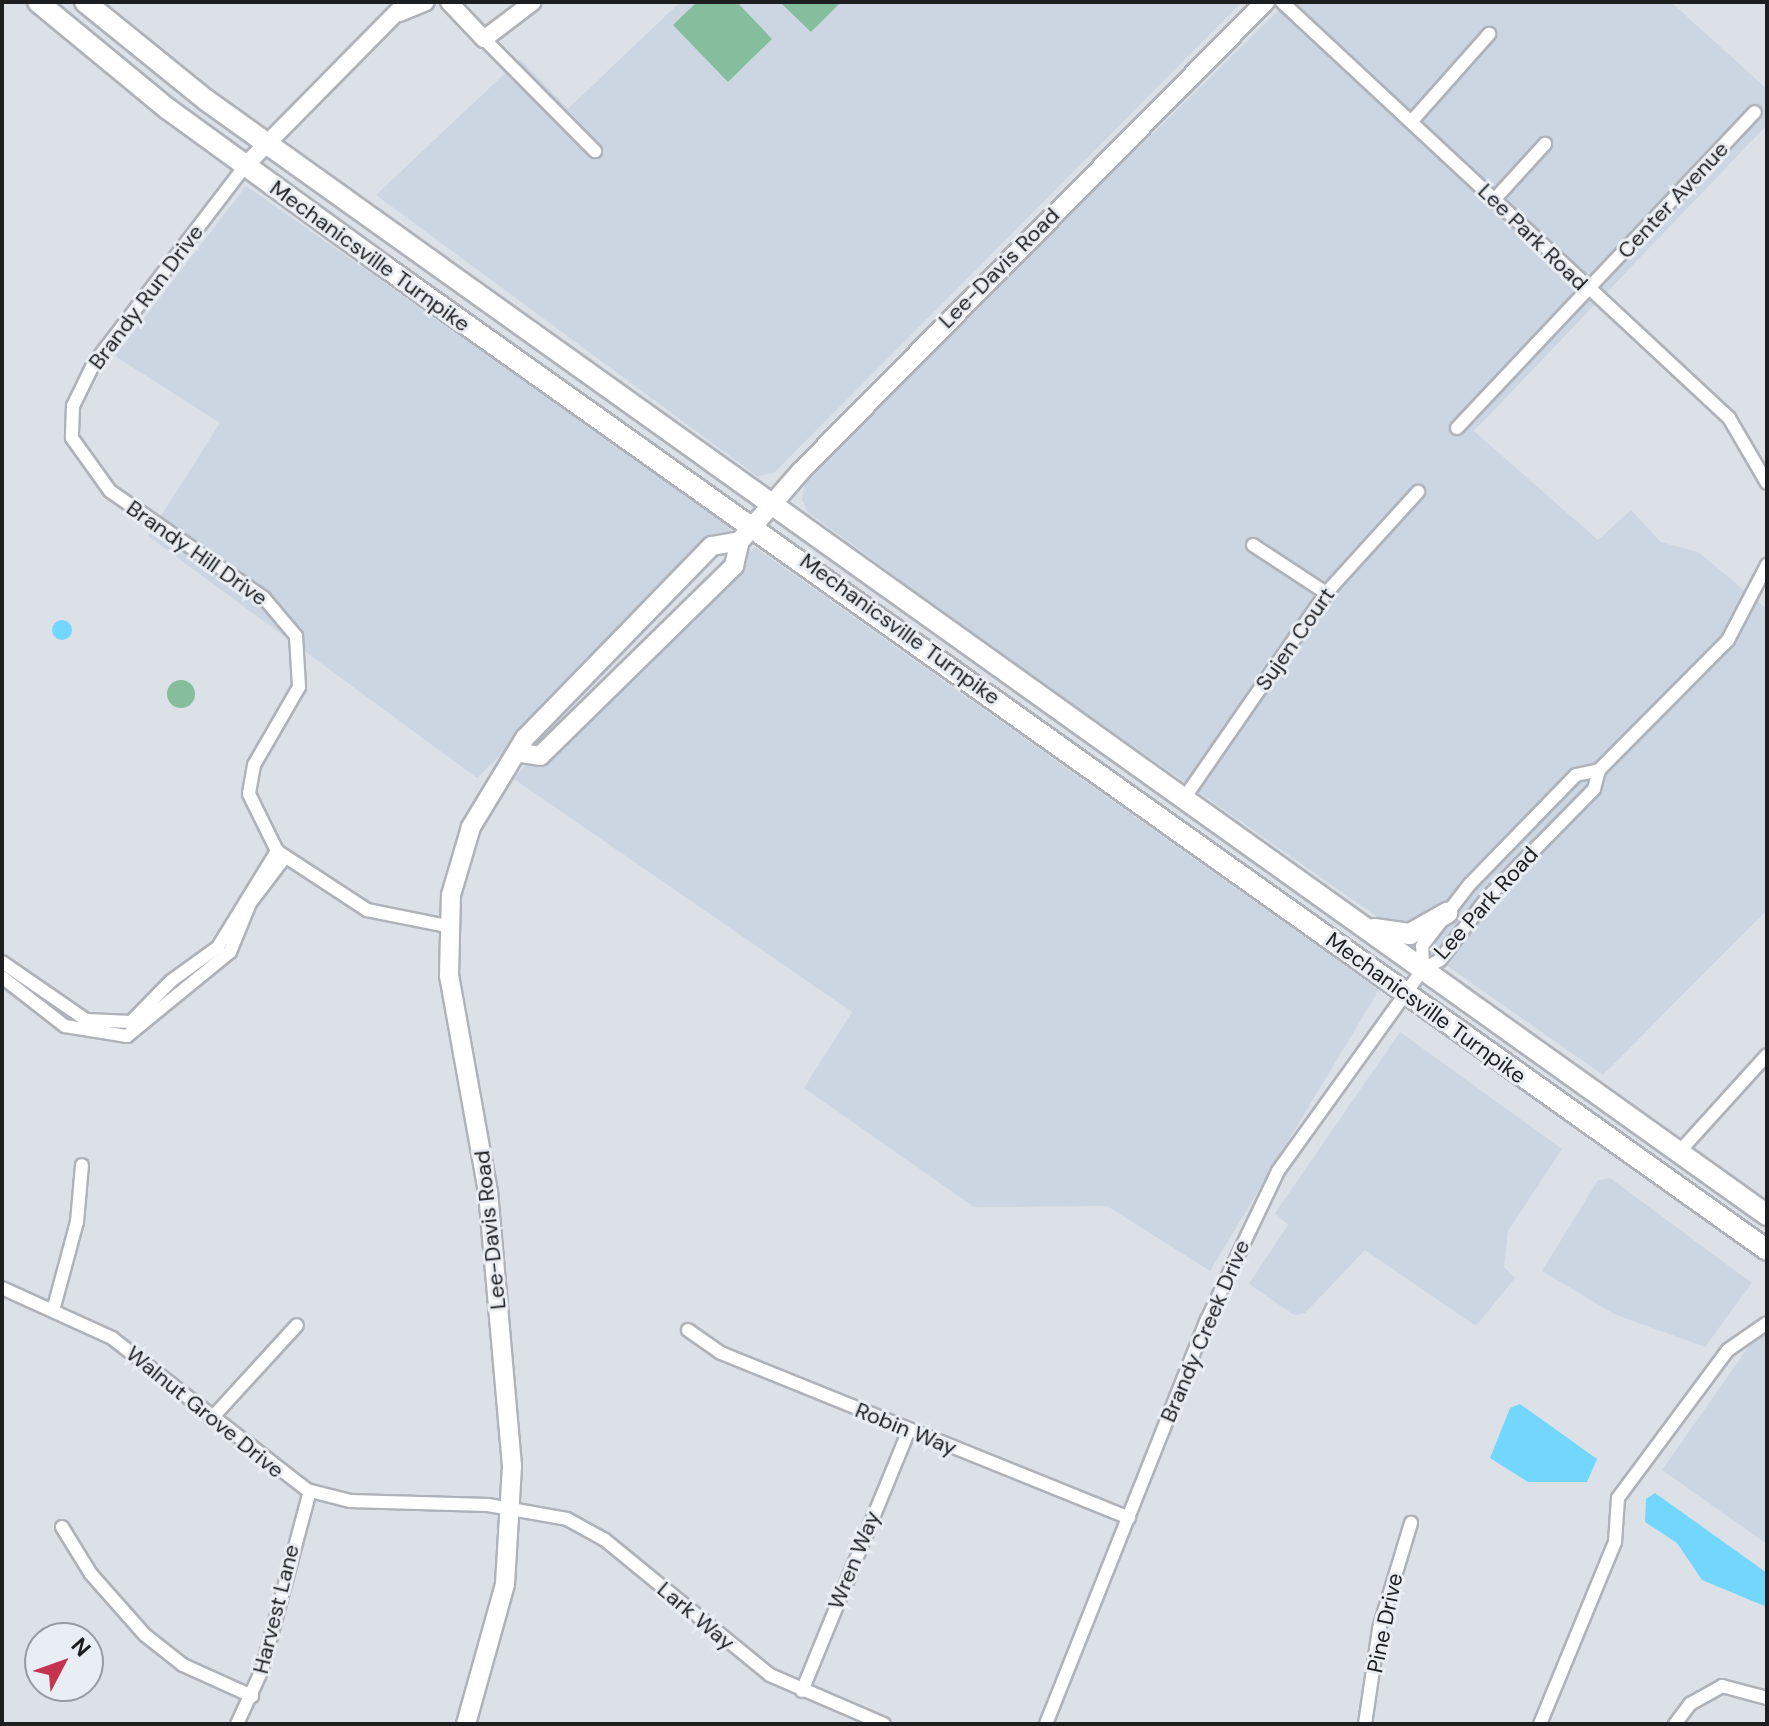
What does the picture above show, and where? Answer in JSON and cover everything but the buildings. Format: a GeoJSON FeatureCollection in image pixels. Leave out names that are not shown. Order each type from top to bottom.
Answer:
{"type":"FeatureCollection","features":[{"type":"Feature","properties":{"kind":"highway","name":"Mechanicsville Turnpike"},"geometry":{"type":"LineString","coordinates":[[38,2],[245,166],[755,524],[1767,1250]]}},
{"type":"Feature","properties":{"kind":"highway","name":"Mechanicsville Turnpike"},"geometry":{"type":"LineString","coordinates":[[85,2],[265,142],[1767,1215]]}},
{"type":"Feature","properties":{"kind":"highway"},"geometry":{"type":"LineString","coordinates":[[1359,924],[1410,934],[1447,913]]}},
{"type":"Feature","properties":{"kind":"main road","name":"Lee-Davis Road"},"geometry":{"type":"LineString","coordinates":[[522,753],[540,756],[734,566],[740,541],[773,504],[1265,2]]}},
{"type":"Feature","properties":{"kind":"main road","name":"Lee-Davis Road"},"geometry":{"type":"LineString","coordinates":[[466,1724],[499,1611],[512,1507],[488,1192],[454,1014],[447,926],[471,827],[522,753],[525,738],[637,628],[712,546],[740,541]]}},
{"type":"Feature","properties":{"kind":"main road"},"geometry":{"type":"LineString","coordinates":[[602,695],[602,680],[637,628]]}},
{"type":"Feature","properties":{"kind":"street"},"geometry":{"type":"LineString","coordinates":[[245,166],[265,142],[407,2]]}},
{"type":"Feature","properties":{"kind":"street"},"geometry":{"type":"LineString","coordinates":[[391,17],[426,2]]}},
{"type":"Feature","properties":{"kind":"street"},"geometry":{"type":"LineString","coordinates":[[484,39],[533,2]]}},
{"type":"Feature","properties":{"kind":"street","name":"Lee Park Road"},"geometry":{"type":"LineString","coordinates":[[1282,2],[1729,418],[1767,483]]}},
{"type":"Feature","properties":{"kind":"street"},"geometry":{"type":"LineString","coordinates":[[446,3],[595,151]]}},
{"type":"Feature","properties":{"kind":"street"},"geometry":{"type":"LineString","coordinates":[[1411,122],[1489,34]]}},
{"type":"Feature","properties":{"kind":"street","name":"Center Avenue"},"geometry":{"type":"LineString","coordinates":[[1457,428],[1755,112]]}},
{"type":"Feature","properties":{"kind":"street"},"geometry":{"type":"LineString","coordinates":[[1494,200],[1545,144]]}},
{"type":"Feature","properties":{"kind":"street","name":"Brandy Run Drive"},"geometry":{"type":"LineString","coordinates":[[72,438],[73,406],[93,365],[245,166]]}},
{"type":"Feature","properties":{"kind":"street","name":"Brandy Hill Drive"},"geometry":{"type":"LineString","coordinates":[[72,438],[110,491],[264,598],[296,636],[299,687],[254,765],[249,794],[281,854]]}},
{"type":"Feature","properties":{"kind":"street","name":"Sujen Court"},"geometry":{"type":"LineString","coordinates":[[1185,797],[1326,593],[1418,492]]}},
{"type":"Feature","properties":{"kind":"street"},"geometry":{"type":"LineString","coordinates":[[1253,545],[1326,593]]}},
{"type":"Feature","properties":{"kind":"street","name":"Lee Park Road"},"geometry":{"type":"LineString","coordinates":[[1599,770],[1576,775],[1447,913],[1422,946],[1423,969],[1440,960],[1487,898],[1594,789],[1599,770],[1728,640],[1767,565]]}},
{"type":"Feature","properties":{"kind":"street"},"geometry":{"type":"LineString","coordinates":[[281,854],[367,910],[447,926]]}},
{"type":"Feature","properties":{"kind":"street"},"geometry":{"type":"LineString","coordinates":[[2,962],[86,1020],[131,1022],[218,947],[281,854]]}},
{"type":"Feature","properties":{"kind":"street"},"geometry":{"type":"LineString","coordinates":[[2,977],[65,1026],[127,1036],[230,952],[250,903],[281,854]]}},
{"type":"Feature","properties":{"kind":"street","name":"Brandy Creek Drive"},"geometry":{"type":"LineString","coordinates":[[1046,1724],[1257,1210],[1404,992],[1423,969]]}},
{"type":"Feature","properties":{"kind":"street"},"geometry":{"type":"LineString","coordinates":[[1679,1152],[1767,1055]]}},
{"type":"Feature","properties":{"kind":"street"},"geometry":{"type":"LineString","coordinates":[[54,1307],[77,1222],[82,1165]]}},
{"type":"Feature","properties":{"kind":"street","name":"Walnut Grove Drive"},"geometry":{"type":"LineString","coordinates":[[2,1288],[54,1307],[112,1338],[211,1419],[310,1491],[384,1505],[512,1507]]}},
{"type":"Feature","properties":{"kind":"street"},"geometry":{"type":"LineString","coordinates":[[1540,1724],[1615,1542],[1618,1498],[1728,1350],[1767,1323]]}},
{"type":"Feature","properties":{"kind":"street"},"geometry":{"type":"LineString","coordinates":[[211,1419],[297,1325]]}},
{"type":"Feature","properties":{"kind":"street","name":"Robin Way"},"geometry":{"type":"LineString","coordinates":[[688,1330],[721,1353],[1129,1518]]}},
{"type":"Feature","properties":{"kind":"street","name":"Wren Way"},"geometry":{"type":"LineString","coordinates":[[802,1691],[909,1430]]}},
{"type":"Feature","properties":{"kind":"street","name":"Harvest Lane"},"geometry":{"type":"LineString","coordinates":[[237,1724],[252,1696],[310,1491]]}},
{"type":"Feature","properties":{"kind":"street","name":"Lark Way"},"geometry":{"type":"LineString","coordinates":[[512,1507],[567,1519],[605,1540],[751,1662],[802,1691],[884,1724]]}},
{"type":"Feature","properties":{"kind":"street","name":"Pine Drive"},"geometry":{"type":"LineString","coordinates":[[1365,1724],[1379,1629],[1411,1523]]}},
{"type":"Feature","properties":{"kind":"street"},"geometry":{"type":"LineString","coordinates":[[62,1527],[91,1574],[145,1635],[183,1665],[252,1696]]}},
{"type":"Feature","properties":{"kind":"street"},"geometry":{"type":"LineString","coordinates":[[1675,1724],[1690,1704],[1722,1686],[1767,1698]]}},
{"type":"Feature","properties":{"kind":"shaded area"},"geometry":{"type":"Polygon","coordinates":[[[680,2],[1242,2],[774,473],[757,476],[376,195],[520,59],[568,109],[680,2]]]}},
{"type":"Feature","properties":{"kind":"shaded area"},"geometry":{"type":"Polygon","coordinates":[[[1287,2],[1671,2],[1767,89],[1767,125],[1474,431],[1598,540],[1631,510],[1661,542],[1698,552],[1767,609],[1767,910],[1603,1075],[990,646],[808,512],[802,500],[805,483],[947,335],[1287,2]]]}},
{"type":"Feature","properties":{"kind":"shaded area"},"geometry":{"type":"Polygon","coordinates":[[[246,186],[734,527],[477,778],[148,536],[220,423],[115,356],[246,186]]]}},
{"type":"Feature","properties":{"kind":"shaded area"},"geometry":{"type":"Polygon","coordinates":[[[755,547],[1379,990],[1210,1271],[1107,1206],[974,1207],[804,1088],[852,1012],[514,779],[551,733],[755,547]]]}},
{"type":"Feature","properties":{"kind":"shaded area"},"geometry":{"type":"Polygon","coordinates":[[[1400,1032],[1562,1149],[1508,1231],[1504,1267],[1515,1278],[1476,1326],[1365,1250],[1305,1313],[1294,1315],[1249,1284],[1288,1225],[1275,1213],[1400,1032]]]}},
{"type":"Feature","properties":{"kind":"shaded area"},"geometry":{"type":"Polygon","coordinates":[[[1610,1178],[1752,1283],[1705,1347],[1614,1314],[1542,1271],[1598,1180],[1610,1178]]]}},
{"type":"Feature","properties":{"kind":"shaded area"},"geometry":{"type":"Polygon","coordinates":[[[1767,1333],[1767,1544],[1662,1470],[1751,1343],[1767,1333]]]}},
{"type":"Feature","properties":{"kind":"green space"},"geometry":{"type":"Polygon","coordinates":[[[697,2],[737,2],[772,39],[728,82],[673,25],[697,2]]]}},
{"type":"Feature","properties":{"kind":"green space"},"geometry":{"type":"Polygon","coordinates":[[[780,2],[841,2],[811,32],[780,2]]]}},
{"type":"Feature","properties":{"kind":"green space"},"geometry":{"type":"Polygon","coordinates":[[[181,680],[191,684],[195,694],[191,704],[181,708],[171,704],[167,694],[171,684],[181,680]]]}},
{"type":"Feature","properties":{"kind":"water"},"geometry":{"type":"Polygon","coordinates":[[[62,620],[69,623],[72,630],[69,637],[62,640],[55,637],[52,630],[55,623],[62,620]]]}},
{"type":"Feature","properties":{"kind":"water"},"geometry":{"type":"Polygon","coordinates":[[[1520,1404],[1597,1459],[1587,1482],[1528,1482],[1490,1458],[1510,1408],[1520,1404]]]}},
{"type":"Feature","properties":{"kind":"water"},"geometry":{"type":"Polygon","coordinates":[[[1655,1493],[1767,1573],[1767,1607],[1702,1580],[1677,1543],[1645,1522],[1646,1499],[1655,1493]]]}}]}
